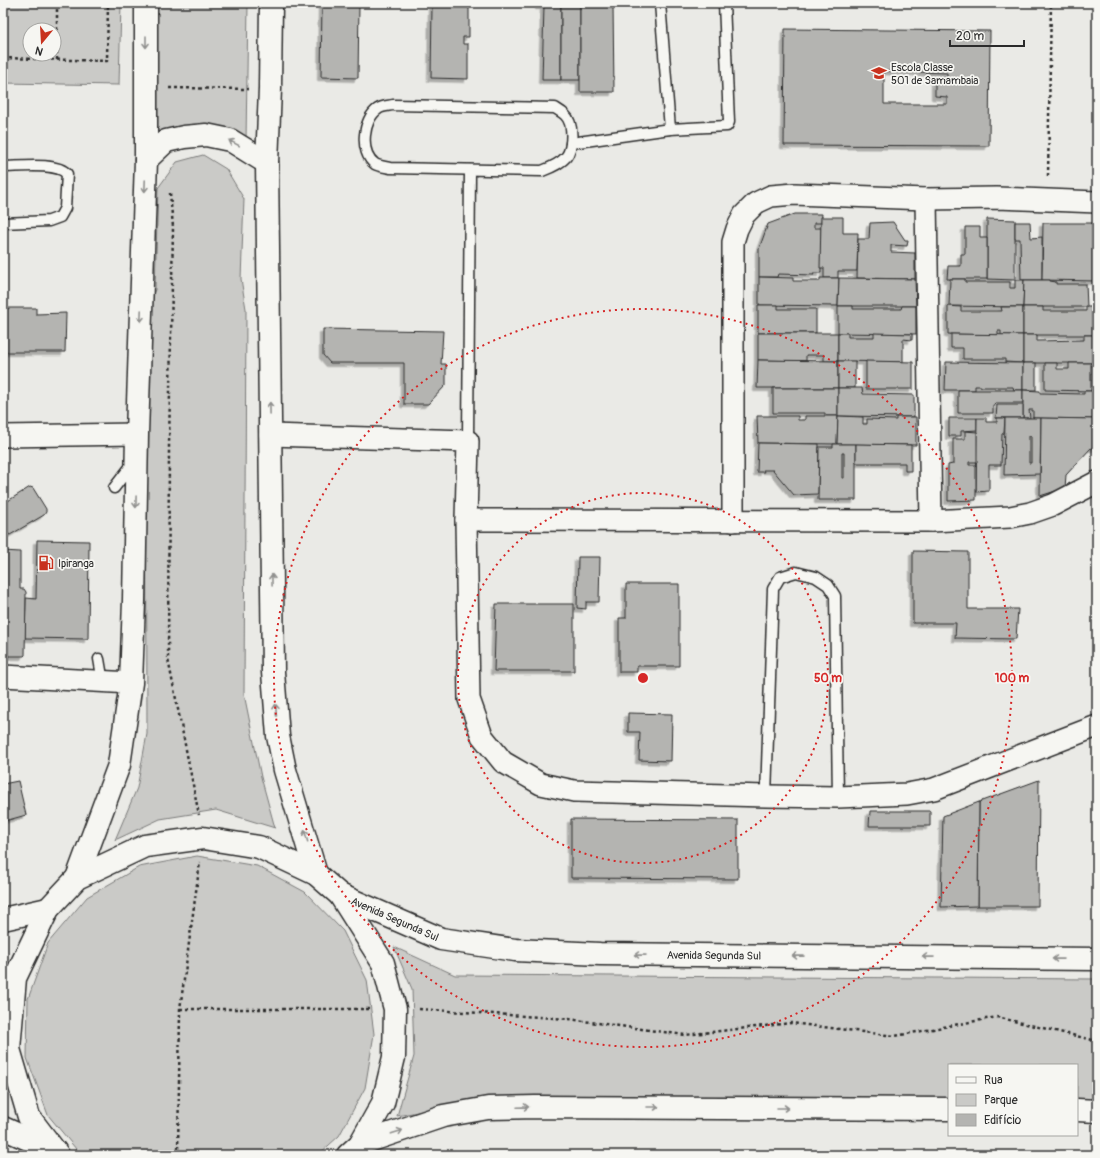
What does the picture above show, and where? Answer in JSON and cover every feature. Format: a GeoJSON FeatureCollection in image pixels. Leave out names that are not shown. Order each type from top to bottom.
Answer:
{"type":"FeatureCollection","features":[{"type":"Feature","properties":{"kind":"main road"},"geometry":{"type":"LineString","coordinates":[[77,878],[119,765],[131,683],[136,459],[146,160],[146,3]]}},
{"type":"Feature","properties":{"kind":"main road"},"geometry":{"type":"LineString","coordinates":[[271,3],[267,163],[273,672],[278,736],[285,770],[316,874]]}},
{"type":"Feature","properties":{"kind":"main road"},"geometry":{"type":"LineString","coordinates":[[146,160],[166,141],[184,137],[206,135],[230,140],[267,163]]}},
{"type":"Feature","properties":{"kind":"main road"},"geometry":{"type":"LineString","coordinates":[[56,1153],[29,1117],[9,1049],[16,978],[48,909],[77,878],[145,846],[203,838],[260,847],[316,874],[340,895],[383,963],[395,1009],[394,1056],[383,1103],[354,1150]]}},
{"type":"Feature","properties":{"kind":"main road","name":"Avenida Segunda Sul"},"geometry":{"type":"LineString","coordinates":[[340,895],[442,939],[515,950],[600,954],[1097,959]]}},
{"type":"Feature","properties":{"kind":"main road"},"geometry":{"type":"LineString","coordinates":[[3,919],[48,909]]}},
{"type":"Feature","properties":{"kind":"main road"},"geometry":{"type":"LineString","coordinates":[[354,1150],[443,1116],[488,1108],[948,1109]]}},
{"type":"Feature","properties":{"kind":"main road"},"geometry":{"type":"LineString","coordinates":[[1078,1110],[1097,1111]]}},
{"type":"Feature","properties":{"kind":"main road"},"geometry":{"type":"LineString","coordinates":[[3,1128],[56,1153]]}},
{"type":"Feature","properties":{"kind":"street"},"geometry":{"type":"LineString","coordinates":[[733,521],[733,242],[737,229],[744,215],[756,203],[771,196],[794,194],[926,199],[997,198],[1097,202]]}},
{"type":"Feature","properties":{"kind":"street"},"geometry":{"type":"LineString","coordinates":[[926,199],[931,521]]}},
{"type":"Feature","properties":{"kind":"street"},"geometry":{"type":"LineString","coordinates":[[3,436],[137,434]]}},
{"type":"Feature","properties":{"kind":"street"},"geometry":{"type":"LineString","coordinates":[[270,435],[468,441],[466,520],[469,699],[482,736],[503,762],[541,784],[574,791],[838,797],[907,794],[934,789],[1097,726]]}},
{"type":"Feature","properties":{"kind":"street"},"geometry":{"type":"LineString","coordinates":[[466,520],[931,521],[1010,517],[1053,506],[1097,482]]}},
{"type":"Feature","properties":{"kind":"street"},"geometry":{"type":"LineString","coordinates":[[3,676],[131,683]]}},
{"type":"Feature","properties":{"kind":"lane"},"geometry":{"type":"LineString","coordinates":[[660,3],[670,129]]}},
{"type":"Feature","properties":{"kind":"lane"},"geometry":{"type":"LineString","coordinates":[[571,143],[670,129],[726,126],[729,122],[724,3]]}},
{"type":"Feature","properties":{"kind":"lane"},"geometry":{"type":"LineString","coordinates":[[393,104],[555,108],[566,116],[571,127],[571,143],[566,156],[553,167],[542,171],[390,168],[375,164],[369,156],[365,144],[365,129],[371,116],[379,108],[393,104]]}},
{"type":"Feature","properties":{"kind":"lane"},"geometry":{"type":"LineString","coordinates":[[3,167],[54,167],[64,170],[67,174],[65,208],[60,217],[49,221],[3,223]]}},
{"type":"Feature","properties":{"kind":"lane"},"geometry":{"type":"LineString","coordinates":[[468,441],[470,170]]}},
{"type":"Feature","properties":{"kind":"lane"},"geometry":{"type":"LineString","coordinates":[[114,488],[136,459]]}},
{"type":"Feature","properties":{"kind":"lane"},"geometry":{"type":"LineString","coordinates":[[766,796],[773,589],[780,577],[796,572],[816,577],[828,585],[835,596],[838,797]]}},
{"type":"Feature","properties":{"kind":"lane"},"geometry":{"type":"LineString","coordinates":[[98,660],[103,682]]}},
{"type":"Feature","properties":{"kind":"path"},"geometry":{"type":"LineString","coordinates":[[57,3],[57,22]]}},
{"type":"Feature","properties":{"kind":"path"},"geometry":{"type":"LineString","coordinates":[[62,60],[107,61],[108,3]]}},
{"type":"Feature","properties":{"kind":"path"},"geometry":{"type":"LineString","coordinates":[[1048,178],[1051,3]]}},
{"type":"Feature","properties":{"kind":"path"},"geometry":{"type":"LineString","coordinates":[[3,58],[22,59]]}},
{"type":"Feature","properties":{"kind":"path"},"geometry":{"type":"LineString","coordinates":[[146,88],[270,89]]}},
{"type":"Feature","properties":{"kind":"path"},"geometry":{"type":"LineString","coordinates":[[170,188],[173,227],[169,445],[168,659],[203,838],[180,1009],[178,1155]]}},
{"type":"Feature","properties":{"kind":"path"},"geometry":{"type":"LineString","coordinates":[[180,1009],[432,1009],[569,1019],[685,1035],[791,1023],[895,1036],[997,1017],[1097,1041]]}},
{"type":"Feature","properties":{"kind":"green space"},"geometry":{"type":"Polygon","coordinates":[[[3,3],[121,3],[119,85],[3,83],[3,3]]]}},
{"type":"Feature","properties":{"kind":"green space"},"geometry":{"type":"Polygon","coordinates":[[[147,3],[248,3],[246,141],[147,145],[147,3]]]}},
{"type":"Feature","properties":{"kind":"green space"},"geometry":{"type":"Polygon","coordinates":[[[203,155],[226,169],[244,199],[241,279],[246,309],[244,694],[261,777],[275,828],[216,810],[160,819],[115,840],[137,788],[147,734],[146,306],[155,290],[158,188],[177,162],[203,155]]]}},
{"type":"Feature","properties":{"kind":"green space"},"geometry":{"type":"Polygon","coordinates":[[[197,856],[257,866],[305,892],[343,931],[367,980],[374,1034],[365,1088],[339,1136],[318,1155],[81,1155],[48,1115],[27,1058],[28,999],[48,943],[87,897],[139,867],[197,856]]]}},
{"type":"Feature","properties":{"kind":"green space"},"geometry":{"type":"Polygon","coordinates":[[[394,947],[455,975],[1097,979],[1097,1103],[1078,1102],[1078,1064],[948,1064],[948,1101],[489,1098],[397,1116],[414,1056],[412,989],[394,947]]]}},
{"type":"Feature","properties":{"kind":"building"},"geometry":{"type":"Polygon","coordinates":[[[322,3],[359,4],[358,78],[321,77],[322,3]]]}},
{"type":"Feature","properties":{"kind":"building"},"geometry":{"type":"Polygon","coordinates":[[[539,3],[561,3],[561,80],[542,80],[544,6],[539,6],[539,3]]]}},
{"type":"Feature","properties":{"kind":"building"},"geometry":{"type":"Polygon","coordinates":[[[561,3],[580,3],[580,80],[561,80],[561,3]]]}},
{"type":"Feature","properties":{"kind":"building"},"geometry":{"type":"Polygon","coordinates":[[[580,3],[598,3],[598,6],[613,6],[614,92],[580,92],[580,3]]]}},
{"type":"Feature","properties":{"kind":"building"},"geometry":{"type":"Polygon","coordinates":[[[432,5],[469,6],[469,37],[463,37],[463,44],[468,44],[468,79],[431,78],[432,5]]]}},
{"type":"Feature","properties":{"kind":"building","name":"Escola Classe 501 de Samambaia"},"geometry":{"type":"Polygon","coordinates":[[[785,29],[990,31],[989,146],[784,145],[785,29]],[[884,71],[884,104],[947,104],[947,97],[935,96],[935,79],[947,79],[947,73],[884,71]]]}},
{"type":"Feature","properties":{"kind":"building"},"geometry":{"type":"Polygon","coordinates":[[[795,214],[822,214],[821,223],[814,223],[814,228],[821,228],[821,273],[813,273],[814,275],[778,274],[777,277],[759,277],[759,249],[768,224],[795,214]]]}},
{"type":"Feature","properties":{"kind":"building"},"geometry":{"type":"Polygon","coordinates":[[[821,217],[843,217],[843,233],[858,233],[857,271],[838,271],[838,278],[824,278],[824,268],[820,268],[821,217]]]}},
{"type":"Feature","properties":{"kind":"building"},"geometry":{"type":"Polygon","coordinates":[[[987,219],[1015,220],[1015,280],[987,279],[987,219]]]}},
{"type":"Feature","properties":{"kind":"building"},"geometry":{"type":"Polygon","coordinates":[[[893,222],[905,240],[908,240],[907,246],[891,245],[891,252],[915,253],[915,279],[857,278],[858,239],[869,239],[870,223],[893,222]]]}},
{"type":"Feature","properties":{"kind":"building"},"geometry":{"type":"Polygon","coordinates":[[[1015,222],[1030,222],[1031,238],[1042,237],[1042,280],[1021,280],[1020,239],[1015,239],[1015,222]]]}},
{"type":"Feature","properties":{"kind":"building"},"geometry":{"type":"Polygon","coordinates":[[[1043,223],[1097,223],[1097,281],[1042,280],[1043,223]]]}},
{"type":"Feature","properties":{"kind":"building"},"geometry":{"type":"Polygon","coordinates":[[[965,227],[980,227],[980,238],[987,238],[987,279],[947,279],[948,266],[961,266],[961,254],[965,254],[965,227]]]}},
{"type":"Feature","properties":{"kind":"building"},"geometry":{"type":"Polygon","coordinates":[[[759,277],[793,278],[793,281],[820,281],[820,278],[839,278],[838,306],[759,305],[759,277]]]}},
{"type":"Feature","properties":{"kind":"building"},"geometry":{"type":"Polygon","coordinates":[[[839,278],[915,279],[916,306],[838,306],[839,278]]]}},
{"type":"Feature","properties":{"kind":"building"},"geometry":{"type":"Polygon","coordinates":[[[950,279],[965,279],[965,282],[1010,282],[1010,288],[1015,288],[1015,280],[1024,280],[1023,307],[949,306],[950,279]]]}},
{"type":"Feature","properties":{"kind":"building"},"geometry":{"type":"Polygon","coordinates":[[[1024,280],[1050,280],[1056,282],[1056,284],[1086,284],[1087,307],[1023,307],[1024,280]]]}},
{"type":"Feature","properties":{"kind":"building"},"geometry":{"type":"Polygon","coordinates":[[[758,305],[778,305],[778,309],[816,309],[816,333],[758,333],[758,305]]]}},
{"type":"Feature","properties":{"kind":"building"},"geometry":{"type":"Polygon","coordinates":[[[838,306],[853,306],[853,309],[901,309],[902,306],[916,306],[916,334],[838,333],[838,306]]]}},
{"type":"Feature","properties":{"kind":"building"},"geometry":{"type":"Polygon","coordinates":[[[948,306],[961,307],[961,311],[1002,311],[1001,307],[1023,307],[1023,335],[1001,335],[1001,331],[998,331],[998,335],[948,334],[948,306]]]}},
{"type":"Feature","properties":{"kind":"building"},"geometry":{"type":"Polygon","coordinates":[[[1023,307],[1043,307],[1043,311],[1086,311],[1086,307],[1097,307],[1097,335],[1023,335],[1023,307]]]}},
{"type":"Feature","properties":{"kind":"building"},"geometry":{"type":"Polygon","coordinates":[[[3,308],[36,308],[36,314],[66,313],[65,352],[3,352],[3,308]]]}},
{"type":"Feature","properties":{"kind":"building"},"geometry":{"type":"Polygon","coordinates":[[[323,329],[443,331],[441,364],[446,364],[446,385],[428,404],[404,404],[404,363],[330,363],[323,355],[323,329]]]}},
{"type":"Feature","properties":{"kind":"building"},"geometry":{"type":"Polygon","coordinates":[[[758,333],[838,333],[838,361],[824,361],[824,355],[806,355],[806,361],[758,360],[758,333]]]}},
{"type":"Feature","properties":{"kind":"building"},"geometry":{"type":"Polygon","coordinates":[[[838,333],[848,333],[848,337],[874,337],[874,333],[912,334],[912,340],[903,339],[903,362],[838,361],[838,333]]]}},
{"type":"Feature","properties":{"kind":"building"},"geometry":{"type":"Polygon","coordinates":[[[951,334],[1023,335],[1023,363],[1005,362],[1005,359],[963,359],[963,348],[951,348],[951,334]]]}},
{"type":"Feature","properties":{"kind":"building"},"geometry":{"type":"Polygon","coordinates":[[[1023,335],[1037,335],[1037,341],[1084,340],[1084,335],[1097,335],[1097,363],[1023,363],[1023,335]]]}},
{"type":"Feature","properties":{"kind":"building"},"geometry":{"type":"Polygon","coordinates":[[[758,360],[838,361],[838,388],[757,388],[758,360]]]}},
{"type":"Feature","properties":{"kind":"building"},"geometry":{"type":"Polygon","coordinates":[[[838,361],[855,361],[855,388],[838,388],[838,361]]]}},
{"type":"Feature","properties":{"kind":"building"},"geometry":{"type":"Polygon","coordinates":[[[866,361],[913,362],[913,389],[866,389],[866,361]]]}},
{"type":"Feature","properties":{"kind":"building"},"geometry":{"type":"Polygon","coordinates":[[[946,362],[1023,363],[1023,390],[1014,390],[1013,387],[975,386],[975,390],[945,390],[946,362]]]}},
{"type":"Feature","properties":{"kind":"building"},"geometry":{"type":"Polygon","coordinates":[[[1023,363],[1036,363],[1036,390],[1023,390],[1023,363]]]}},
{"type":"Feature","properties":{"kind":"building"},"geometry":{"type":"Polygon","coordinates":[[[1045,363],[1057,363],[1057,369],[1069,369],[1069,363],[1091,363],[1091,391],[1045,390],[1045,363]]]}},
{"type":"Feature","properties":{"kind":"building"},"geometry":{"type":"Polygon","coordinates":[[[773,388],[838,388],[838,416],[825,416],[825,413],[773,413],[773,388]]]}},
{"type":"Feature","properties":{"kind":"building"},"geometry":{"type":"Polygon","coordinates":[[[838,388],[862,388],[863,394],[914,395],[914,417],[838,416],[838,388]]]}},
{"type":"Feature","properties":{"kind":"building"},"geometry":{"type":"Polygon","coordinates":[[[958,390],[1023,390],[1023,403],[996,403],[993,405],[993,413],[958,413],[958,390]]]}},
{"type":"Feature","properties":{"kind":"building"},"geometry":{"type":"Polygon","coordinates":[[[1023,390],[1040,391],[1040,393],[1084,394],[1084,391],[1097,391],[1097,419],[1033,418],[1033,410],[1029,410],[1030,418],[1023,418],[1023,390]]]}},
{"type":"Feature","properties":{"kind":"building"},"geometry":{"type":"Polygon","coordinates":[[[997,405],[1023,405],[1023,418],[996,418],[997,405]]]}},
{"type":"Feature","properties":{"kind":"building"},"geometry":{"type":"Polygon","coordinates":[[[757,416],[798,416],[798,420],[805,420],[805,416],[838,416],[837,444],[758,443],[757,416]]]}},
{"type":"Feature","properties":{"kind":"building"},"geometry":{"type":"Polygon","coordinates":[[[838,416],[863,417],[863,424],[867,424],[867,419],[896,420],[896,417],[916,417],[916,445],[837,444],[838,416]]]}},
{"type":"Feature","properties":{"kind":"building"},"geometry":{"type":"Polygon","coordinates":[[[949,418],[977,418],[977,430],[961,431],[961,436],[949,436],[949,418]]]}},
{"type":"Feature","properties":{"kind":"building"},"geometry":{"type":"Polygon","coordinates":[[[977,418],[986,418],[986,422],[997,422],[997,418],[1005,418],[1004,433],[1002,434],[1001,465],[989,465],[989,491],[976,492],[977,418]]]}},
{"type":"Feature","properties":{"kind":"building"},"geometry":{"type":"Polygon","coordinates":[[[1005,418],[1041,418],[1040,474],[1004,475],[1005,418]],[[1029,436],[1029,463],[1031,463],[1031,436],[1029,436]]]}},
{"type":"Feature","properties":{"kind":"building"},"geometry":{"type":"Polygon","coordinates":[[[1041,418],[1097,419],[1097,448],[1091,448],[1066,475],[1065,488],[1040,496],[1041,418]]]}},
{"type":"Feature","properties":{"kind":"building"},"geometry":{"type":"Polygon","coordinates":[[[965,431],[977,432],[977,462],[969,462],[969,465],[976,465],[976,500],[948,501],[948,465],[953,464],[953,439],[965,439],[965,431]]]}},
{"type":"Feature","properties":{"kind":"building"},"geometry":{"type":"Polygon","coordinates":[[[758,443],[819,444],[818,494],[794,495],[773,470],[763,470],[764,472],[757,472],[758,443]]]}},
{"type":"Feature","properties":{"kind":"building"},"geometry":{"type":"Polygon","coordinates":[[[833,444],[856,444],[856,500],[818,500],[819,447],[833,447],[833,444]],[[842,453],[842,478],[844,478],[844,453],[842,453]]]}},
{"type":"Feature","properties":{"kind":"building"},"geometry":{"type":"Polygon","coordinates":[[[856,444],[911,445],[911,471],[905,471],[905,463],[856,463],[856,444]]]}},
{"type":"Feature","properties":{"kind":"building"},"geometry":{"type":"Polygon","coordinates":[[[30,487],[33,488],[46,509],[46,512],[44,515],[10,535],[3,526],[3,504],[30,487]]]}},
{"type":"Feature","properties":{"kind":"building"},"geometry":{"type":"Polygon","coordinates":[[[37,540],[89,541],[88,639],[25,638],[26,598],[36,599],[37,540]]]}},
{"type":"Feature","properties":{"kind":"building"},"geometry":{"type":"Polygon","coordinates":[[[3,551],[20,552],[20,589],[24,589],[26,592],[24,656],[3,656],[3,551]]]}},
{"type":"Feature","properties":{"kind":"building"},"geometry":{"type":"Polygon","coordinates":[[[913,551],[968,552],[968,609],[1018,609],[1016,639],[955,638],[956,623],[913,623],[913,551]]]}},
{"type":"Feature","properties":{"kind":"building"},"geometry":{"type":"Polygon","coordinates":[[[578,557],[600,557],[599,602],[586,602],[586,609],[577,608],[578,557]]]}},
{"type":"Feature","properties":{"kind":"building"},"geometry":{"type":"Polygon","coordinates":[[[626,584],[679,584],[679,666],[637,666],[637,672],[619,672],[619,618],[626,618],[626,584]]]}},
{"type":"Feature","properties":{"kind":"building"},"geometry":{"type":"Polygon","coordinates":[[[496,604],[574,604],[574,671],[494,671],[496,604]]]}},
{"type":"Feature","properties":{"kind":"building"},"geometry":{"type":"Polygon","coordinates":[[[628,713],[672,714],[671,761],[639,760],[640,732],[628,732],[628,713]]]}},
{"type":"Feature","properties":{"kind":"building"},"geometry":{"type":"Polygon","coordinates":[[[1039,780],[1038,906],[978,906],[979,802],[1039,780]]]}},
{"type":"Feature","properties":{"kind":"building"},"geometry":{"type":"Polygon","coordinates":[[[18,781],[26,815],[5,821],[3,815],[3,784],[18,781]]]}},
{"type":"Feature","properties":{"kind":"building"},"geometry":{"type":"Polygon","coordinates":[[[979,802],[978,906],[941,907],[943,816],[979,802]]]}},
{"type":"Feature","properties":{"kind":"building"},"geometry":{"type":"Polygon","coordinates":[[[870,811],[930,811],[930,826],[869,826],[870,811]]]}},
{"type":"Feature","properties":{"kind":"building"},"geometry":{"type":"Polygon","coordinates":[[[571,819],[738,820],[738,879],[571,878],[571,819]]]}},
{"type":"Feature","properties":{"kind":"place","name":"Escola Classe 501 de Samambaia"},"geometry":{"type":"Point","coordinates":[879,73]}},
{"type":"Feature","properties":{"kind":"place","name":"Ipiranga"},"geometry":{"type":"Point","coordinates":[46,563]}}]}
